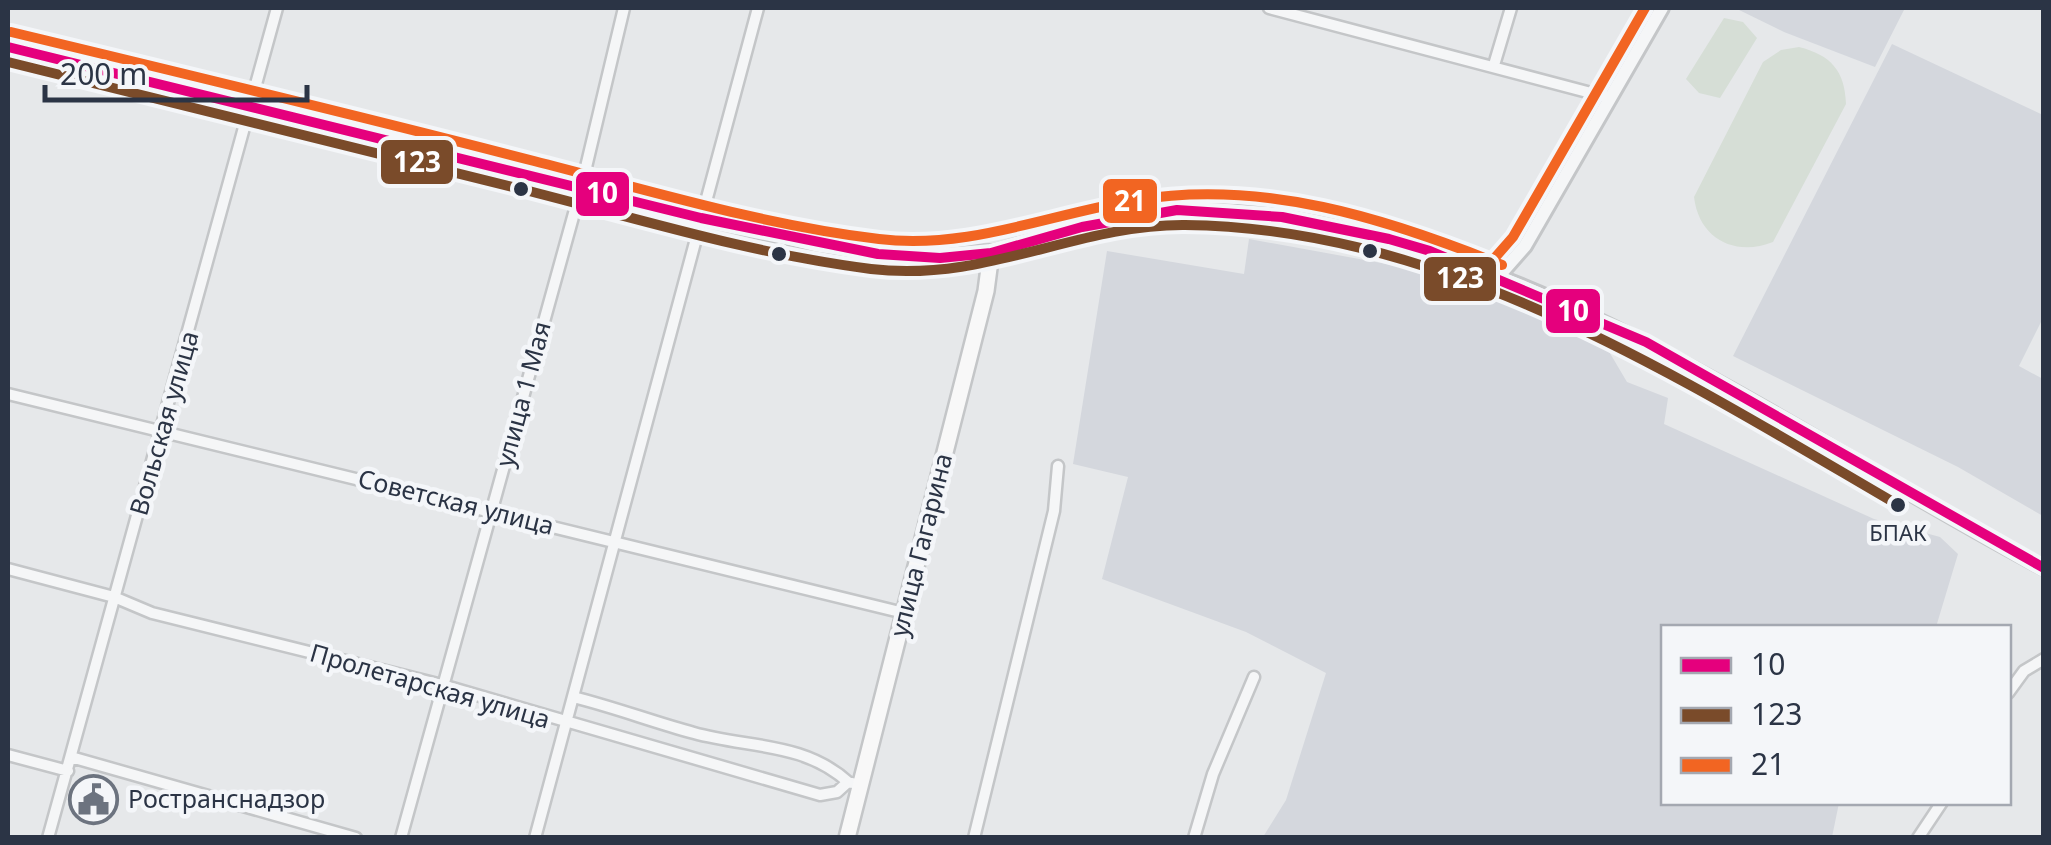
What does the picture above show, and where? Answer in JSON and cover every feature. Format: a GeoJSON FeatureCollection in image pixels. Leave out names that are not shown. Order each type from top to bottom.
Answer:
{"type":"FeatureCollection","features":[{"type":"Feature","properties":{"kind":"main road"},"geometry":{"type":"LineString","coordinates":[[8,46],[702,218],[878,254],[940,258],[991,252]]}},
{"type":"Feature","properties":{"kind":"main road","name":"улица Гагарина"},"geometry":{"type":"LineString","coordinates":[[847,838],[854,783],[904,613],[986,291],[991,252]]}},
{"type":"Feature","properties":{"kind":"street","name":"Вольская улица"},"geometry":{"type":"LineString","coordinates":[[48,838],[277,8]]}},
{"type":"Feature","properties":{"kind":"street","name":"улица 1 Мая"},"geometry":{"type":"LineString","coordinates":[[402,838],[581,188],[624,8]]}},
{"type":"Feature","properties":{"kind":"street"},"geometry":{"type":"LineString","coordinates":[[535,838],[758,8]]}},
{"type":"Feature","properties":{"kind":"street"},"geometry":{"type":"LineString","coordinates":[[1269,8],[1610,98]]}},
{"type":"Feature","properties":{"kind":"street"},"geometry":{"type":"LineString","coordinates":[[1494,65],[1512,8]]}},
{"type":"Feature","properties":{"kind":"street"},"geometry":{"type":"LineString","coordinates":[[1496,279],[1525,246],[1662,8]]}},
{"type":"Feature","properties":{"kind":"street"},"geometry":{"type":"LineString","coordinates":[[991,252],[1140,215],[1214,210],[1282,217],[1389,239],[1646,342],[2044,568]]}},
{"type":"Feature","properties":{"kind":"street","name":"Советская улица"},"geometry":{"type":"LineString","coordinates":[[8,394],[904,613]]}},
{"type":"Feature","properties":{"kind":"street"},"geometry":{"type":"LineString","coordinates":[[974,838],[1054,510],[1058,466]]}},
{"type":"Feature","properties":{"kind":"street","name":"Пролетарская улица"},"geometry":{"type":"LineString","coordinates":[[8,569],[114,597],[152,612],[442,686],[820,796],[854,783],[826,762],[770,745],[695,734],[574,696]]}},
{"type":"Feature","properties":{"kind":"street"},"geometry":{"type":"LineString","coordinates":[[2011,689],[2024,671],[2044,659]]}},
{"type":"Feature","properties":{"kind":"street"},"geometry":{"type":"LineString","coordinates":[[1194,838],[1213,774],[1254,677]]}},
{"type":"Feature","properties":{"kind":"street"},"geometry":{"type":"LineString","coordinates":[[8,755],[68,772]]}},
{"type":"Feature","properties":{"kind":"street"},"geometry":{"type":"LineString","coordinates":[[72,757],[356,838]]}},
{"type":"Feature","properties":{"kind":"street"},"geometry":{"type":"LineString","coordinates":[[1918,838],[1940,805]]}},
{"type":"Feature","properties":{"kind":"shaded area"},"geometry":{"type":"Polygon","coordinates":[[[1735,8],[1905,8],[1875,67],[1784,32],[1735,8]]]}},
{"type":"Feature","properties":{"kind":"shaded area"},"geometry":{"type":"Polygon","coordinates":[[[1724,18],[1743,22],[1757,38],[1720,98],[1699,93],[1686,79],[1724,18]]]}},
{"type":"Feature","properties":{"kind":"shaded area"},"geometry":{"type":"Polygon","coordinates":[[[1892,44],[2043,115],[2043,318],[2019,366],[2043,379],[2043,516],[1958,467],[1733,356],[1892,44]]]}},
{"type":"Feature","properties":{"kind":"shaded area"},"geometry":{"type":"Polygon","coordinates":[[[1799,47],[1834,66],[1843,82],[1846,104],[1773,242],[1745,247],[1721,241],[1703,224],[1694,197],[1763,62],[1781,50],[1799,47]]]}},
{"type":"Feature","properties":{"kind":"shaded area"},"geometry":{"type":"Polygon","coordinates":[[[1249,239],[1453,276],[1598,333],[1627,382],[1668,398],[1664,424],[1874,519],[1940,537],[1958,554],[1937,625],[1661,625],[1661,805],[1839,805],[1832,837],[1263,837],[1286,800],[1326,673],[1246,632],[1102,579],[1128,477],[1073,464],[1107,251],[1244,274],[1249,239]]]}},
{"type":"Feature","properties":{"kind":"transit line","name":"21"},"geometry":{"type":"LineString","coordinates":[[1485,269],[1513,237],[1645,8]]}},
{"type":"Feature","properties":{"kind":"transit line","name":"21"},"geometry":{"type":"LineString","coordinates":[[11,32],[705,206],[835,233],[879,239],[944,240],[1136,200],[1230,195],[1277,199],[1368,218],[1502,265]]}},
{"type":"Feature","properties":{"kind":"transit line","name":"10"},"geometry":{"type":"LineString","coordinates":[[8,47],[701,218],[878,254],[940,258],[991,253],[1082,227],[1177,210],[1282,217],[1389,239],[1430,251],[1646,342],[2044,568]]}},
{"type":"Feature","properties":{"kind":"transit line","name":"123"},"geometry":{"type":"LineString","coordinates":[[8,62],[694,234],[871,269],[953,268],[1107,233],[1185,225],[1282,233],[1377,252],[1469,281],[1559,319],[1732,409],[1900,506]]}},
{"type":"Feature","properties":{"kind":"place","name":"БПАК"},"geometry":{"type":"Point","coordinates":[1898,505]}},
{"type":"Feature","properties":{"kind":"place","name":"Ространснадзор"},"geometry":{"type":"Point","coordinates":[93,799]}}]}
